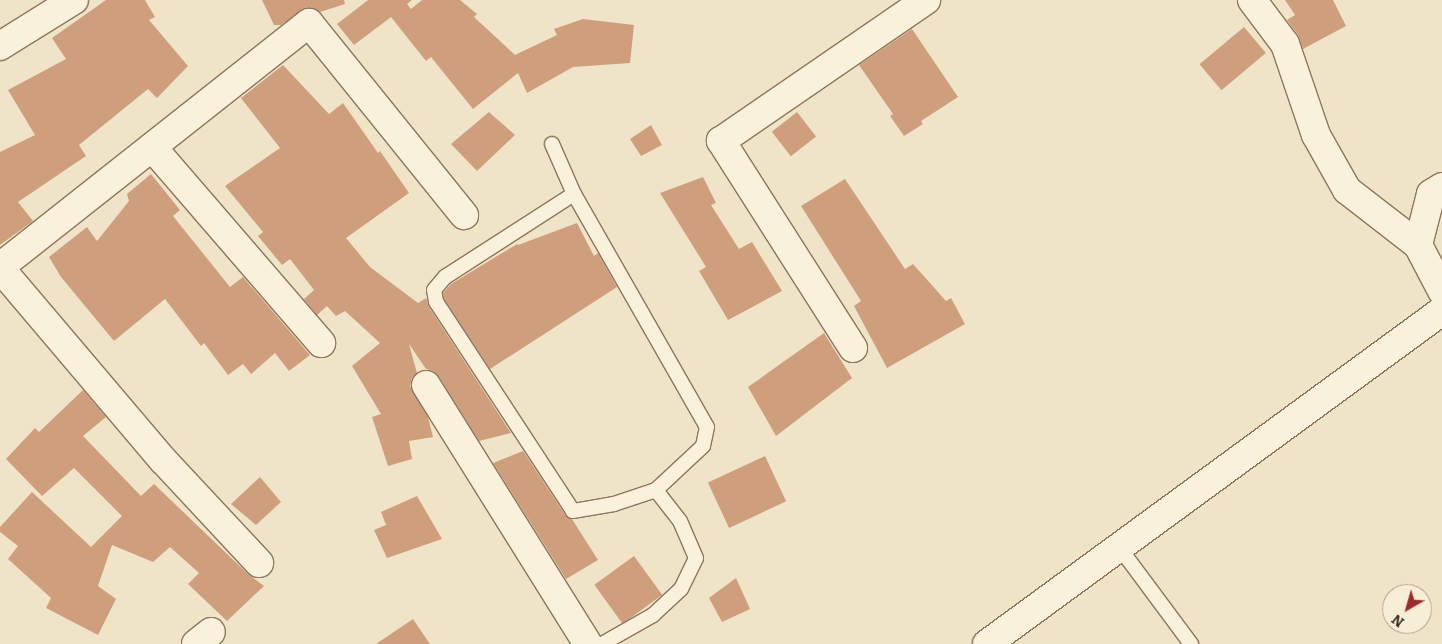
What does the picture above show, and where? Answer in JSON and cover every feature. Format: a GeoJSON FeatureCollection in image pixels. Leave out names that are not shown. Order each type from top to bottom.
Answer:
{"type":"FeatureCollection","features":[{"type":"Feature","properties":{"kind":"street"},"geometry":{"type":"LineString","coordinates":[[0,46],[74,0]]}},
{"type":"Feature","properties":{"kind":"street"},"geometry":{"type":"LineString","coordinates":[[853,348],[721,142],[926,0]]}},
{"type":"Feature","properties":{"kind":"street"},"geometry":{"type":"LineString","coordinates":[[1252,0],[1285,44],[1316,135],[1347,190],[1418,245],[1442,291]]}},
{"type":"Feature","properties":{"kind":"street"},"geometry":{"type":"LineString","coordinates":[[259,563],[163,460],[0,268],[309,23],[464,215]]}},
{"type":"Feature","properties":{"kind":"street"},"geometry":{"type":"LineString","coordinates":[[152,147],[321,343]]}},
{"type":"Feature","properties":{"kind":"street"},"geometry":{"type":"LineString","coordinates":[[1418,245],[1431,194],[1442,187]]}},
{"type":"Feature","properties":{"kind":"street"},"geometry":{"type":"LineString","coordinates":[[987,644],[1442,311]]}},
{"type":"Feature","properties":{"kind":"street"},"geometry":{"type":"LineString","coordinates":[[426,384],[588,644]]}},
{"type":"Feature","properties":{"kind":"lane"},"geometry":{"type":"LineString","coordinates":[[552,144],[574,194],[707,427],[703,446],[656,490],[614,504],[573,511],[436,302],[434,290],[445,277],[574,194]]}},
{"type":"Feature","properties":{"kind":"lane"},"geometry":{"type":"LineString","coordinates":[[602,644],[653,615],[681,590],[696,558],[680,521],[656,490]]}},
{"type":"Feature","properties":{"kind":"lane"},"geometry":{"type":"LineString","coordinates":[[1120,547],[1191,644]]}},
{"type":"Feature","properties":{"kind":"building"},"geometry":{"type":"Polygon","coordinates":[[[106,0],[145,0],[155,17],[149,20],[188,66],[157,98],[148,89],[79,145],[86,156],[18,202],[33,221],[0,245],[0,152],[35,135],[8,90],[66,59],[52,38],[106,0]]]}},
{"type":"Feature","properties":{"kind":"building"},"geometry":{"type":"Polygon","coordinates":[[[262,0],[344,0],[345,4],[320,12],[314,8],[306,8],[281,25],[274,25],[262,0]]]}},
{"type":"Feature","properties":{"kind":"building"},"geometry":{"type":"Polygon","coordinates":[[[368,0],[412,0],[407,4],[411,9],[422,0],[460,0],[477,14],[474,17],[515,55],[557,35],[554,29],[583,19],[634,25],[630,63],[573,67],[527,93],[518,73],[473,109],[431,57],[426,61],[391,17],[354,45],[337,24],[368,0]]]}},
{"type":"Feature","properties":{"kind":"building"},"geometry":{"type":"Polygon","coordinates":[[[1285,0],[1333,0],[1346,26],[1303,49],[1298,35],[1287,20],[1295,15],[1285,0]]]}},
{"type":"Feature","properties":{"kind":"building"},"geometry":{"type":"Polygon","coordinates":[[[1244,27],[1266,53],[1221,90],[1200,64],[1244,27]]]}},
{"type":"Feature","properties":{"kind":"building"},"geometry":{"type":"Polygon","coordinates":[[[912,29],[958,97],[921,121],[923,124],[904,136],[890,116],[893,114],[859,65],[912,29]]]}},
{"type":"Feature","properties":{"kind":"building"},"geometry":{"type":"Polygon","coordinates":[[[283,65],[329,114],[343,103],[409,193],[346,238],[370,267],[418,303],[426,298],[429,307],[511,433],[479,441],[439,377],[433,371],[426,369],[409,344],[417,373],[412,378],[410,386],[428,417],[433,437],[409,441],[412,459],[388,466],[372,417],[381,414],[352,366],[380,343],[345,311],[336,316],[327,306],[317,315],[304,299],[314,290],[290,259],[282,265],[258,236],[263,232],[225,186],[280,148],[241,98],[283,65]]]}},
{"type":"Feature","properties":{"kind":"building"},"geometry":{"type":"Polygon","coordinates":[[[489,112],[515,135],[477,171],[451,144],[489,112]]]}},
{"type":"Feature","properties":{"kind":"building"},"geometry":{"type":"Polygon","coordinates":[[[797,112],[816,136],[791,156],[772,132],[797,112]]]}},
{"type":"Feature","properties":{"kind":"building"},"geometry":{"type":"Polygon","coordinates":[[[651,125],[662,145],[641,156],[630,139],[651,125]]]}},
{"type":"Feature","properties":{"kind":"building"},"geometry":{"type":"Polygon","coordinates":[[[151,174],[180,210],[173,216],[230,287],[243,277],[310,355],[289,371],[275,353],[251,374],[243,364],[228,375],[204,343],[201,346],[165,299],[114,341],[61,277],[49,257],[87,227],[97,241],[129,201],[127,194],[151,174]]]}},
{"type":"Feature","properties":{"kind":"building"},"geometry":{"type":"Polygon","coordinates":[[[703,177],[716,203],[711,205],[739,249],[752,242],[782,291],[728,320],[699,271],[706,267],[660,193],[703,177]]]}},
{"type":"Feature","properties":{"kind":"building"},"geometry":{"type":"Polygon","coordinates":[[[845,179],[905,269],[913,264],[946,301],[951,298],[965,324],[887,368],[854,306],[861,301],[801,206],[845,179]]]}},
{"type":"Feature","properties":{"kind":"building"},"geometry":{"type":"Polygon","coordinates":[[[577,223],[594,256],[598,253],[617,287],[490,369],[444,299],[443,293],[451,284],[517,244],[577,223]]]}},
{"type":"Feature","properties":{"kind":"building"},"geometry":{"type":"Polygon","coordinates":[[[824,333],[852,378],[776,436],[748,387],[824,333]]]}},
{"type":"Feature","properties":{"kind":"building"},"geometry":{"type":"Polygon","coordinates":[[[83,390],[106,417],[83,436],[141,496],[154,484],[248,574],[264,586],[227,621],[188,584],[199,573],[170,547],[153,562],[112,545],[98,586],[116,599],[98,635],[46,608],[51,598],[8,559],[18,546],[0,532],[0,527],[32,492],[91,547],[122,516],[74,468],[42,496],[6,459],[35,428],[39,432],[83,390]]]}},
{"type":"Feature","properties":{"kind":"building"},"geometry":{"type":"Polygon","coordinates":[[[523,451],[566,516],[572,519],[598,560],[566,579],[493,463],[523,451]]]}},
{"type":"Feature","properties":{"kind":"building"},"geometry":{"type":"Polygon","coordinates":[[[765,456],[786,501],[729,528],[708,483],[765,456]]]}},
{"type":"Feature","properties":{"kind":"building"},"geometry":{"type":"Polygon","coordinates":[[[260,477],[281,502],[256,525],[231,504],[260,477]]]}},
{"type":"Feature","properties":{"kind":"building"},"geometry":{"type":"Polygon","coordinates":[[[417,496],[442,539],[387,558],[374,530],[386,525],[381,512],[417,496]]]}},
{"type":"Feature","properties":{"kind":"building"},"geometry":{"type":"Polygon","coordinates":[[[634,556],[662,595],[623,624],[594,585],[634,556]]]}},
{"type":"Feature","properties":{"kind":"building"},"geometry":{"type":"Polygon","coordinates":[[[736,578],[750,609],[722,622],[709,598],[736,578]]]}},
{"type":"Feature","properties":{"kind":"building"},"geometry":{"type":"Polygon","coordinates":[[[413,619],[430,644],[376,644],[413,619]]]}}]}
